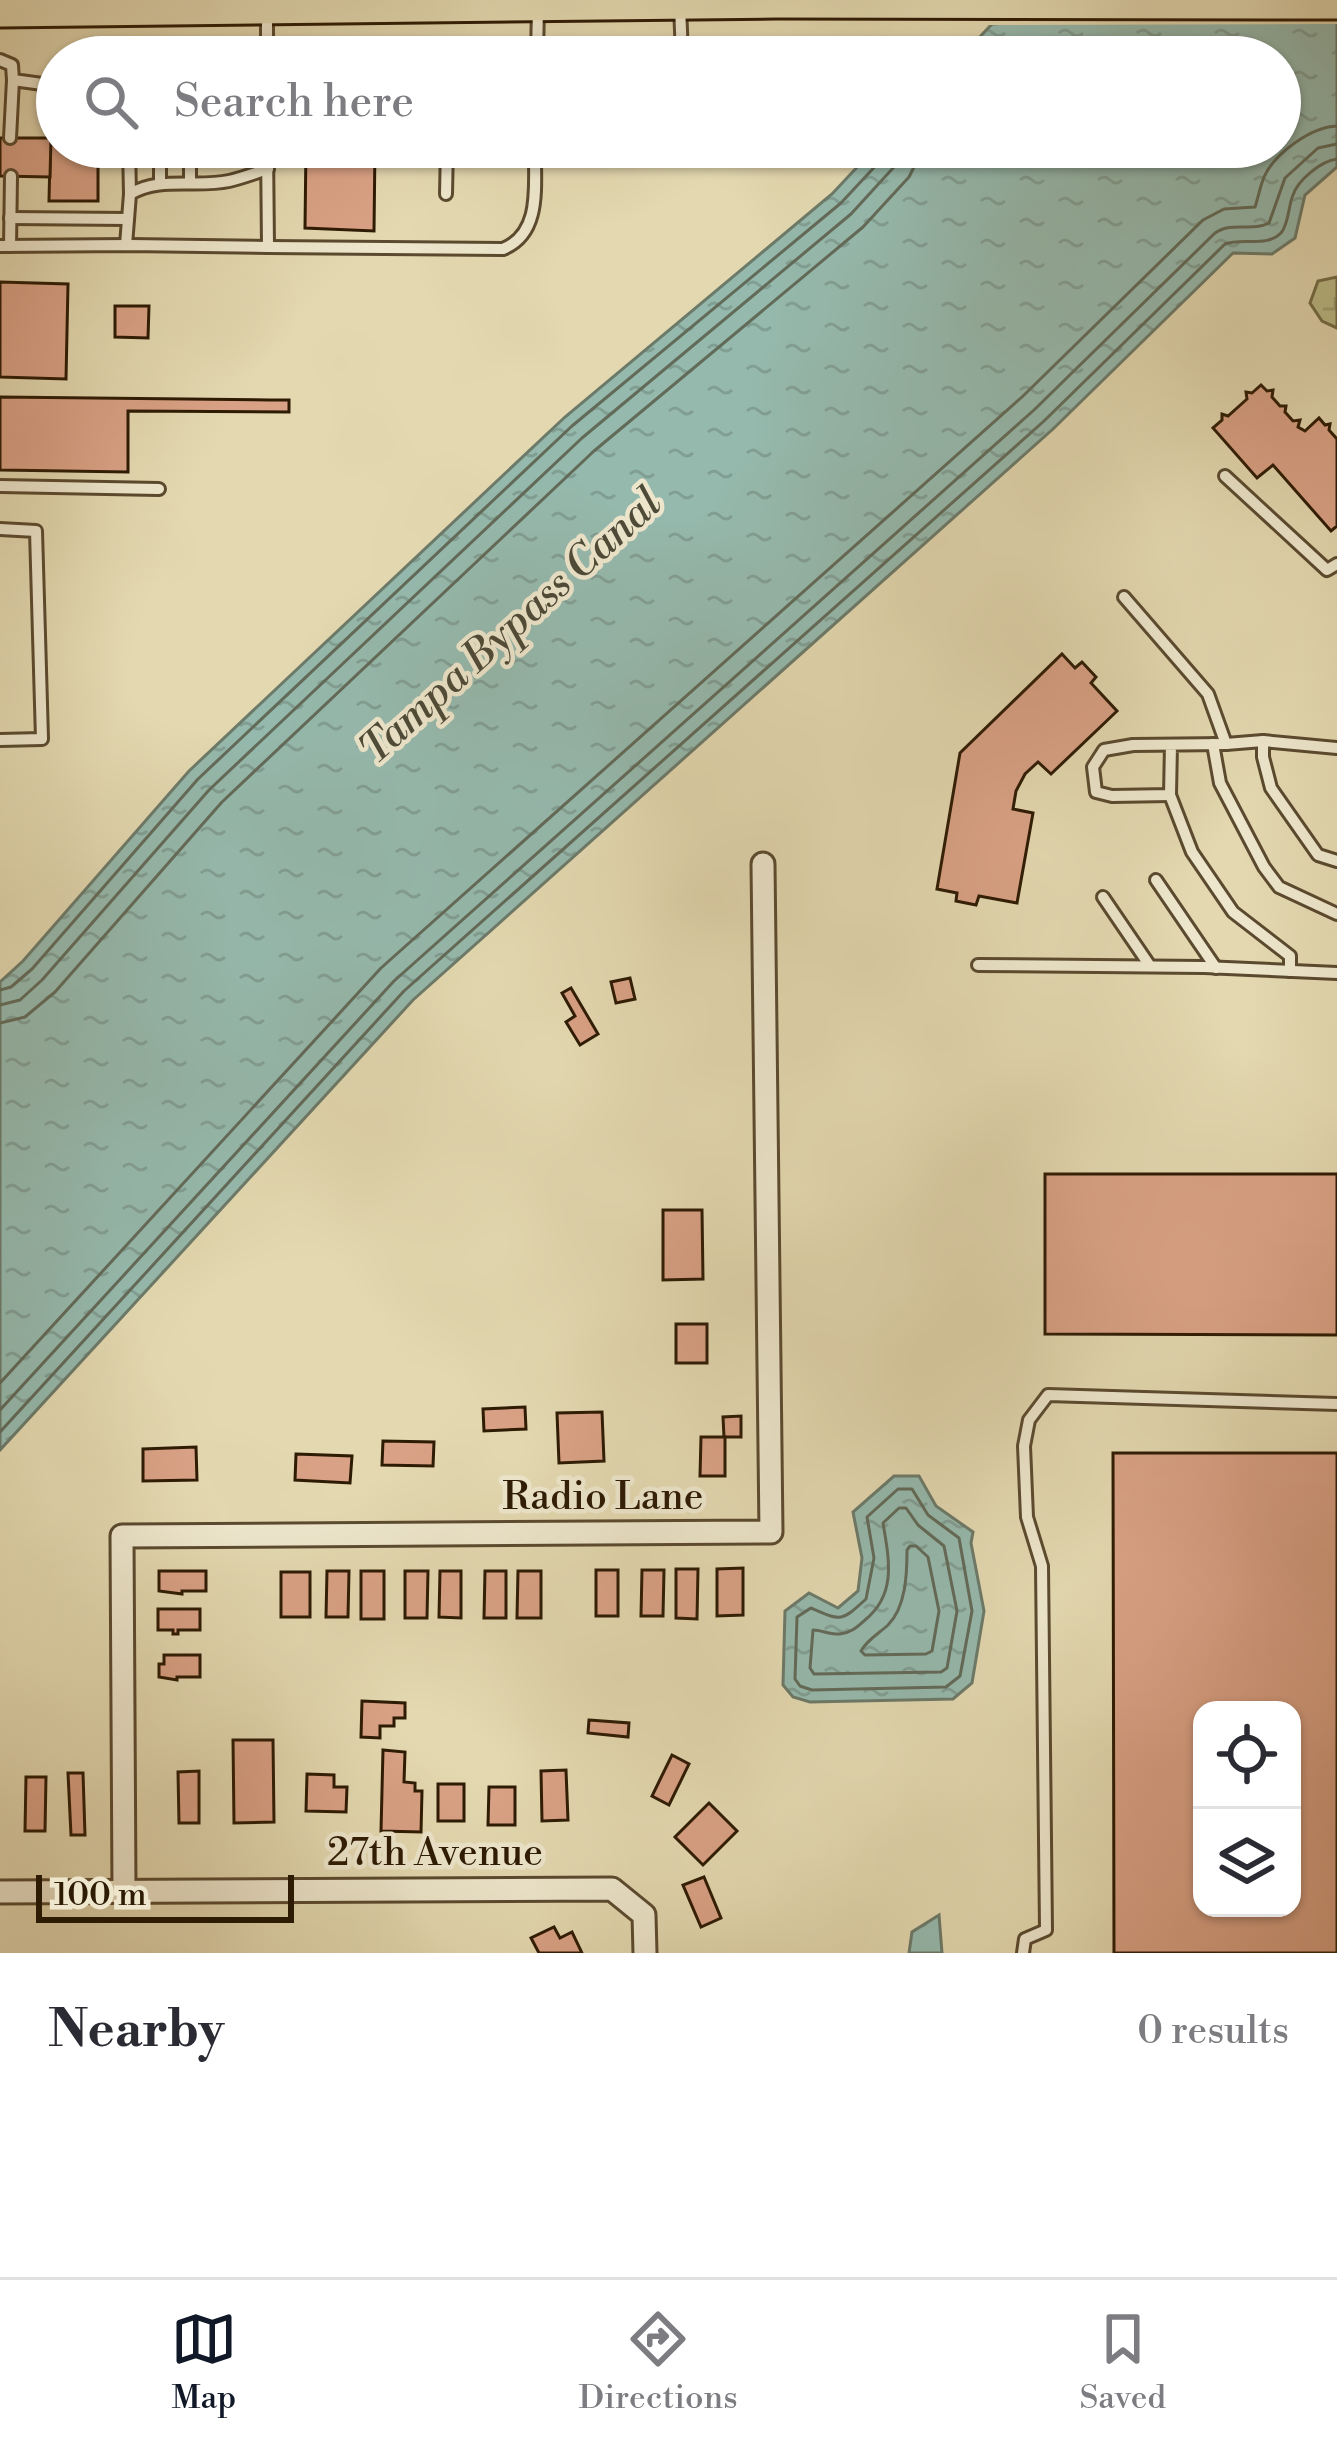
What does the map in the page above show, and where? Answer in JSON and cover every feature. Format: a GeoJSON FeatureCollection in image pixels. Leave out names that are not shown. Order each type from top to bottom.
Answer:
{"type":"FeatureCollection","features":[{"type":"Feature","properties":{"kind":"main road"},"geometry":{"type":"LineString","coordinates":[[0,10],[269,3],[1337,2]]}},
{"type":"Feature","properties":{"kind":"street","name":"Radio Lane"},"geometry":{"type":"LineString","coordinates":[[124,1890],[122,1536],[771,1532],[764,864]]}},
{"type":"Feature","properties":{"kind":"street","name":"27th Avenue"},"geometry":{"type":"LineString","coordinates":[[0,1892],[612,1889],[644,1916],[645,1953]]}},
{"type":"Feature","properties":{"kind":"lane"},"geometry":{"type":"LineString","coordinates":[[680,2],[681,36]]}},
{"type":"Feature","properties":{"kind":"lane"},"geometry":{"type":"LineString","coordinates":[[268,36],[269,3]]}},
{"type":"Feature","properties":{"kind":"lane"},"geometry":{"type":"LineString","coordinates":[[537,36],[538,4]]}},
{"type":"Feature","properties":{"kind":"lane"},"geometry":{"type":"LineString","coordinates":[[0,60],[12,65],[7,133]]}},
{"type":"Feature","properties":{"kind":"lane"},"geometry":{"type":"LineString","coordinates":[[126,244],[129,168]]}},
{"type":"Feature","properties":{"kind":"lane"},"geometry":{"type":"LineString","coordinates":[[160,168],[160,184]]}},
{"type":"Feature","properties":{"kind":"lane"},"geometry":{"type":"LineString","coordinates":[[190,168],[190,183]]}},
{"type":"Feature","properties":{"kind":"lane"},"geometry":{"type":"LineString","coordinates":[[446,194],[447,168]]}},
{"type":"Feature","properties":{"kind":"lane"},"geometry":{"type":"LineString","coordinates":[[7,183],[10,218],[5,246],[502,249],[518,243],[528,229],[534,208],[535,168]]}},
{"type":"Feature","properties":{"kind":"lane"},"geometry":{"type":"LineString","coordinates":[[130,194],[160,184],[229,181],[268,169],[268,247]]}},
{"type":"Feature","properties":{"kind":"lane"},"geometry":{"type":"LineString","coordinates":[[10,218],[128,219]]}},
{"type":"Feature","properties":{"kind":"lane"},"geometry":{"type":"LineString","coordinates":[[1225,476],[1327,570],[1337,564]]}},
{"type":"Feature","properties":{"kind":"lane"},"geometry":{"type":"LineString","coordinates":[[0,486],[159,489]]}},
{"type":"Feature","properties":{"kind":"lane"},"geometry":{"type":"LineString","coordinates":[[0,529],[36,531],[42,739],[0,740]]}},
{"type":"Feature","properties":{"kind":"lane"},"geometry":{"type":"LineString","coordinates":[[1124,597],[1208,694],[1220,744],[1220,783],[1264,867],[1279,887],[1337,914]]}},
{"type":"Feature","properties":{"kind":"lane"},"geometry":{"type":"LineString","coordinates":[[1263,741],[1271,788],[1318,855],[1337,861]]}},
{"type":"Feature","properties":{"kind":"lane"},"geometry":{"type":"LineString","coordinates":[[1170,795],[1096,792],[1093,767],[1104,750],[1133,745],[1263,741],[1337,748]]}},
{"type":"Feature","properties":{"kind":"lane"},"geometry":{"type":"LineString","coordinates":[[1171,745],[1170,795],[1192,852],[1233,912],[1290,956],[1291,971]]}},
{"type":"Feature","properties":{"kind":"lane"},"geometry":{"type":"LineString","coordinates":[[1156,880],[1216,968]]}},
{"type":"Feature","properties":{"kind":"lane"},"geometry":{"type":"LineString","coordinates":[[1103,897],[1150,966]]}},
{"type":"Feature","properties":{"kind":"lane"},"geometry":{"type":"LineString","coordinates":[[978,965],[1337,972]]}},
{"type":"Feature","properties":{"kind":"lane"},"geometry":{"type":"LineString","coordinates":[[1023,1953],[1025,1939],[1046,1930],[1042,1565],[1027,1517],[1024,1446],[1029,1420],[1048,1395],[1337,1404]]}},
{"type":"Feature","properties":{"kind":"green space"},"geometry":{"type":"Polygon","coordinates":[[[1337,277],[1337,328],[1322,321],[1310,303],[1318,281],[1337,277]]]}},
{"type":"Feature","properties":{"kind":"water","name":"Tampa Bypass Canal"},"geometry":{"type":"Polygon","coordinates":[[[1337,0],[1337,167],[1305,195],[1295,238],[1272,254],[1233,253],[1053,429],[413,1000],[0,1450],[0,982],[189,771],[565,417],[832,194],[856,168],[1301,168],[1301,36],[981,36],[992,24],[1337,0]]]}},
{"type":"Feature","properties":{"kind":"water"},"geometry":{"type":"Polygon","coordinates":[[[894,1476],[919,1476],[936,1506],[973,1532],[984,1611],[972,1683],[953,1699],[810,1702],[793,1697],[783,1685],[785,1611],[809,1593],[838,1608],[858,1591],[862,1558],[853,1512],[894,1476]]]}},
{"type":"Feature","properties":{"kind":"water"},"geometry":{"type":"Polygon","coordinates":[[[939,1915],[942,1953],[909,1953],[912,1932],[939,1915]]]}},
{"type":"Feature","properties":{"kind":"pier"},"geometry":{"type":"Polygon","coordinates":[[[1012,0],[1337,0],[1337,24],[983,25],[1012,0]]]}},
{"type":"Feature","properties":{"kind":"building"},"geometry":{"type":"Polygon","coordinates":[[[0,138],[36,138],[36,168],[50,168],[50,177],[0,176],[0,138]]]}},
{"type":"Feature","properties":{"kind":"building"},"geometry":{"type":"Polygon","coordinates":[[[50,168],[98,168],[98,201],[49,201],[50,168]]]}},
{"type":"Feature","properties":{"kind":"building"},"geometry":{"type":"Polygon","coordinates":[[[306,168],[375,168],[374,231],[305,228],[306,168]]]}},
{"type":"Feature","properties":{"kind":"building"},"geometry":{"type":"Polygon","coordinates":[[[0,282],[68,284],[66,379],[0,377],[0,282]]]}},
{"type":"Feature","properties":{"kind":"building"},"geometry":{"type":"Polygon","coordinates":[[[115,306],[149,306],[148,338],[115,337],[115,306]]]}},
{"type":"Feature","properties":{"kind":"building"},"geometry":{"type":"Polygon","coordinates":[[[1261,385],[1273,390],[1272,397],[1286,406],[1293,421],[1300,420],[1298,427],[1305,431],[1319,418],[1330,424],[1337,439],[1337,526],[1331,531],[1273,465],[1257,478],[1213,428],[1222,414],[1228,416],[1247,399],[1246,392],[1261,385]]]}},
{"type":"Feature","properties":{"kind":"building"},"geometry":{"type":"Polygon","coordinates":[[[0,397],[289,400],[289,412],[128,411],[128,472],[0,470],[0,397]]]}},
{"type":"Feature","properties":{"kind":"building"},"geometry":{"type":"Polygon","coordinates":[[[1062,654],[1075,668],[1082,662],[1096,677],[1091,683],[1117,711],[1051,774],[1038,762],[1016,791],[1013,809],[1033,813],[1017,903],[979,896],[976,905],[956,901],[957,893],[937,889],[960,753],[1062,654]]]}},
{"type":"Feature","properties":{"kind":"building"},"geometry":{"type":"Polygon","coordinates":[[[630,978],[635,999],[616,1003],[611,982],[630,978]]]}},
{"type":"Feature","properties":{"kind":"building"},"geometry":{"type":"Polygon","coordinates":[[[571,988],[598,1034],[580,1045],[566,1022],[575,1016],[562,993],[571,988]]]}},
{"type":"Feature","properties":{"kind":"building"},"geometry":{"type":"Polygon","coordinates":[[[1045,1174],[1337,1174],[1337,1335],[1045,1334],[1045,1174]]]}},
{"type":"Feature","properties":{"kind":"building"},"geometry":{"type":"Polygon","coordinates":[[[663,1210],[702,1210],[703,1279],[663,1280],[663,1210]]]}},
{"type":"Feature","properties":{"kind":"building"},"geometry":{"type":"Polygon","coordinates":[[[676,1324],[707,1324],[707,1363],[676,1363],[676,1324]]]}},
{"type":"Feature","properties":{"kind":"building"},"geometry":{"type":"Polygon","coordinates":[[[525,1407],[526,1429],[484,1431],[483,1409],[525,1407]]]}},
{"type":"Feature","properties":{"kind":"building"},"geometry":{"type":"Polygon","coordinates":[[[602,1412],[604,1461],[559,1463],[557,1413],[602,1412]]]}},
{"type":"Feature","properties":{"kind":"building"},"geometry":{"type":"Polygon","coordinates":[[[741,1416],[741,1437],[724,1437],[723,1417],[741,1416]]]}},
{"type":"Feature","properties":{"kind":"building"},"geometry":{"type":"Polygon","coordinates":[[[701,1437],[725,1437],[725,1476],[700,1476],[701,1437]]]}},
{"type":"Feature","properties":{"kind":"building"},"geometry":{"type":"Polygon","coordinates":[[[383,1441],[434,1442],[433,1466],[382,1465],[383,1441]]]}},
{"type":"Feature","properties":{"kind":"building"},"geometry":{"type":"Polygon","coordinates":[[[196,1447],[197,1480],[143,1481],[143,1449],[196,1447]]]}},
{"type":"Feature","properties":{"kind":"building"},"geometry":{"type":"Polygon","coordinates":[[[1113,1453],[1337,1453],[1337,1953],[1114,1953],[1113,1453]]]}},
{"type":"Feature","properties":{"kind":"building"},"geometry":{"type":"Polygon","coordinates":[[[296,1454],[352,1456],[350,1483],[295,1480],[296,1454]]]}},
{"type":"Feature","properties":{"kind":"building"},"geometry":{"type":"Polygon","coordinates":[[[743,1568],[743,1615],[717,1616],[717,1569],[743,1568]]]}},
{"type":"Feature","properties":{"kind":"building"},"geometry":{"type":"Polygon","coordinates":[[[676,1569],[698,1569],[697,1619],[676,1618],[676,1569]]]}},
{"type":"Feature","properties":{"kind":"building"},"geometry":{"type":"Polygon","coordinates":[[[596,1570],[618,1570],[618,1616],[596,1616],[596,1570]]]}},
{"type":"Feature","properties":{"kind":"building"},"geometry":{"type":"Polygon","coordinates":[[[642,1570],[664,1570],[663,1616],[641,1616],[642,1570]]]}},
{"type":"Feature","properties":{"kind":"building"},"geometry":{"type":"Polygon","coordinates":[[[159,1571],[206,1571],[206,1591],[159,1591],[159,1571]]]}},
{"type":"Feature","properties":{"kind":"building"},"geometry":{"type":"Polygon","coordinates":[[[327,1571],[349,1571],[348,1617],[326,1617],[327,1571]]]}},
{"type":"Feature","properties":{"kind":"building"},"geometry":{"type":"Polygon","coordinates":[[[361,1571],[384,1571],[384,1619],[361,1619],[361,1571]]]}},
{"type":"Feature","properties":{"kind":"building"},"geometry":{"type":"Polygon","coordinates":[[[405,1571],[428,1571],[427,1618],[405,1618],[405,1571]]]}},
{"type":"Feature","properties":{"kind":"building"},"geometry":{"type":"Polygon","coordinates":[[[440,1571],[461,1571],[461,1618],[439,1617],[440,1571]]]}},
{"type":"Feature","properties":{"kind":"building"},"geometry":{"type":"Polygon","coordinates":[[[485,1571],[506,1571],[506,1618],[484,1618],[485,1571]]]}},
{"type":"Feature","properties":{"kind":"building"},"geometry":{"type":"Polygon","coordinates":[[[518,1571],[541,1571],[541,1618],[517,1618],[518,1571]]]}},
{"type":"Feature","properties":{"kind":"building"},"geometry":{"type":"Polygon","coordinates":[[[281,1572],[310,1572],[310,1617],[281,1617],[281,1572]]]}},
{"type":"Feature","properties":{"kind":"building"},"geometry":{"type":"Polygon","coordinates":[[[158,1609],[200,1609],[200,1630],[173,1634],[173,1630],[158,1630],[158,1609]]]}},
{"type":"Feature","properties":{"kind":"building"},"geometry":{"type":"Polygon","coordinates":[[[164,1655],[200,1655],[200,1677],[159,1677],[164,1655]]]}},
{"type":"Feature","properties":{"kind":"building"},"geometry":{"type":"Polygon","coordinates":[[[362,1701],[405,1703],[405,1718],[394,1718],[394,1726],[380,1726],[380,1738],[361,1737],[362,1701]]]}},
{"type":"Feature","properties":{"kind":"building"},"geometry":{"type":"Polygon","coordinates":[[[589,1720],[629,1723],[628,1737],[588,1733],[589,1720]]]}},
{"type":"Feature","properties":{"kind":"building"},"geometry":{"type":"Polygon","coordinates":[[[233,1740],[273,1740],[274,1822],[234,1823],[233,1740]]]}},
{"type":"Feature","properties":{"kind":"building"},"geometry":{"type":"Polygon","coordinates":[[[383,1750],[405,1752],[404,1782],[415,1783],[415,1791],[422,1791],[421,1832],[381,1831],[383,1750]]]}},
{"type":"Feature","properties":{"kind":"building"},"geometry":{"type":"Polygon","coordinates":[[[672,1755],[689,1764],[669,1805],[652,1796],[672,1755]]]}},
{"type":"Feature","properties":{"kind":"building"},"geometry":{"type":"Polygon","coordinates":[[[566,1770],[568,1820],[542,1821],[541,1771],[566,1770]]]}},
{"type":"Feature","properties":{"kind":"building"},"geometry":{"type":"Polygon","coordinates":[[[199,1771],[199,1823],[179,1823],[178,1772],[199,1771]]]}},
{"type":"Feature","properties":{"kind":"building"},"geometry":{"type":"Polygon","coordinates":[[[68,1773],[83,1773],[85,1835],[71,1835],[68,1773]]]}},
{"type":"Feature","properties":{"kind":"building"},"geometry":{"type":"Polygon","coordinates":[[[307,1774],[334,1775],[334,1787],[347,1787],[346,1812],[306,1811],[307,1774]]]}},
{"type":"Feature","properties":{"kind":"building"},"geometry":{"type":"Polygon","coordinates":[[[26,1777],[46,1777],[45,1831],[25,1831],[26,1777]]]}},
{"type":"Feature","properties":{"kind":"building"},"geometry":{"type":"Polygon","coordinates":[[[438,1784],[464,1784],[464,1821],[438,1821],[438,1784]]]}},
{"type":"Feature","properties":{"kind":"building"},"geometry":{"type":"Polygon","coordinates":[[[489,1787],[515,1787],[515,1825],[488,1825],[489,1787]]]}},
{"type":"Feature","properties":{"kind":"building"},"geometry":{"type":"Polygon","coordinates":[[[709,1803],[737,1831],[703,1865],[675,1837],[709,1803]]]}},
{"type":"Feature","properties":{"kind":"building"},"geometry":{"type":"Polygon","coordinates":[[[704,1877],[721,1918],[701,1927],[683,1885],[704,1877]]]}},
{"type":"Feature","properties":{"kind":"building"},"geometry":{"type":"Polygon","coordinates":[[[554,1927],[560,1938],[572,1932],[582,1953],[539,1953],[531,1938],[554,1927]]]}}]}
